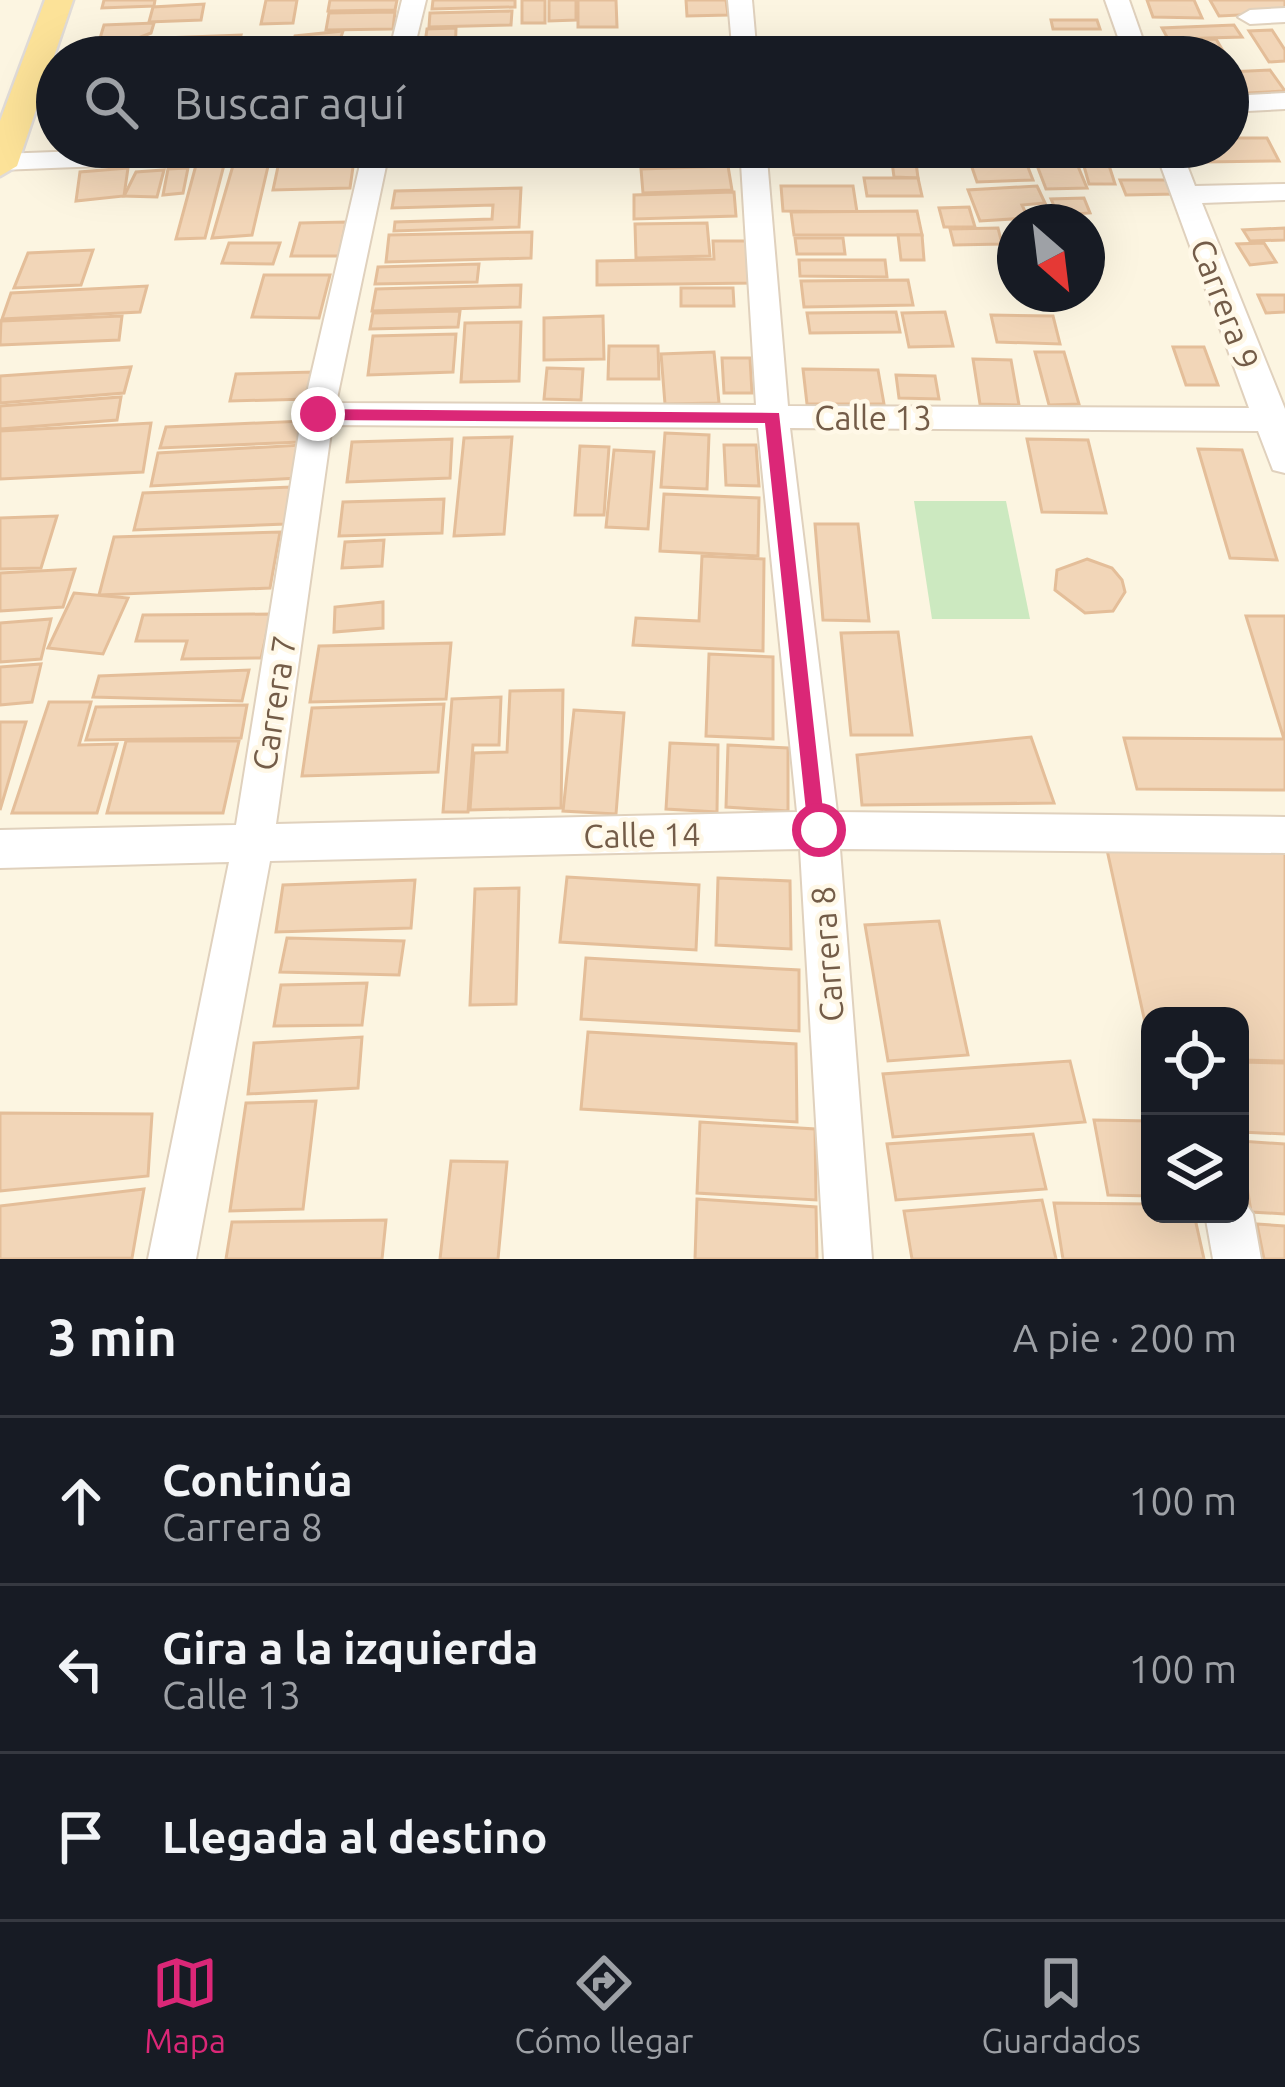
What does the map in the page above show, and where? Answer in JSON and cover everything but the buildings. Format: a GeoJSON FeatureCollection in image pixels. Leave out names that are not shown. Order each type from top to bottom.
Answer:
{"type":"FeatureCollection","features":[{"type":"Feature","properties":{"kind":"main road"},"geometry":{"type":"LineString","coordinates":[[46,36],[59,0]]}},
{"type":"Feature","properties":{"kind":"main road"},"geometry":{"type":"LineString","coordinates":[[0,163],[36,64]]}},
{"type":"Feature","properties":{"kind":"street"},"geometry":{"type":"LineString","coordinates":[[405,36],[414,0]]}},
{"type":"Feature","properties":{"kind":"street"},"geometry":{"type":"LineString","coordinates":[[740,0],[743,36]]}},
{"type":"Feature","properties":{"kind":"street"},"geometry":{"type":"LineString","coordinates":[[1117,0],[1129,36]]}},
{"type":"Feature","properties":{"kind":"street"},"geometry":{"type":"LineString","coordinates":[[1250,17],[1285,16]]}},
{"type":"Feature","properties":{"kind":"street"},"geometry":{"type":"LineString","coordinates":[[1249,103],[1285,101]]}},
{"type":"Feature","properties":{"kind":"street"},"geometry":{"type":"LineString","coordinates":[[0,163],[36,161]]}},
{"type":"Feature","properties":{"kind":"street","name":"Carrera 7"},"geometry":{"type":"LineString","coordinates":[[172,1259],[253,844],[318,414],[372,168]]}},
{"type":"Feature","properties":{"kind":"street","name":"Carrera 8"},"geometry":{"type":"LineString","coordinates":[[754,168],[773,417],[819,830],[848,1259]]}},
{"type":"Feature","properties":{"kind":"street","name":"Carrera 9"},"geometry":{"type":"LineString","coordinates":[[1174,168],[1277,420],[1285,461]]}},
{"type":"Feature","properties":{"kind":"street"},"geometry":{"type":"LineString","coordinates":[[1182,195],[1285,191]]}},
{"type":"Feature","properties":{"kind":"street","name":"Calle 13"},"geometry":{"type":"LineString","coordinates":[[318,414],[1277,420]]}},
{"type":"Feature","properties":{"kind":"street","name":"Calle 14"},"geometry":{"type":"LineString","coordinates":[[0,849],[819,830],[1285,835]]}},
{"type":"Feature","properties":{"kind":"street"},"geometry":{"type":"LineString","coordinates":[[1231,1223],[1237,1259]]}},
{"type":"Feature","properties":{"kind":"green space"},"geometry":{"type":"Polygon","coordinates":[[[914,501],[1006,501],[1030,619],[932,619],[914,501]]]}},
{"type":"Feature","properties":{"kind":"route"},"geometry":{"type":"LineString","coordinates":[[318,414],[773,417],[819,830]]}}]}
